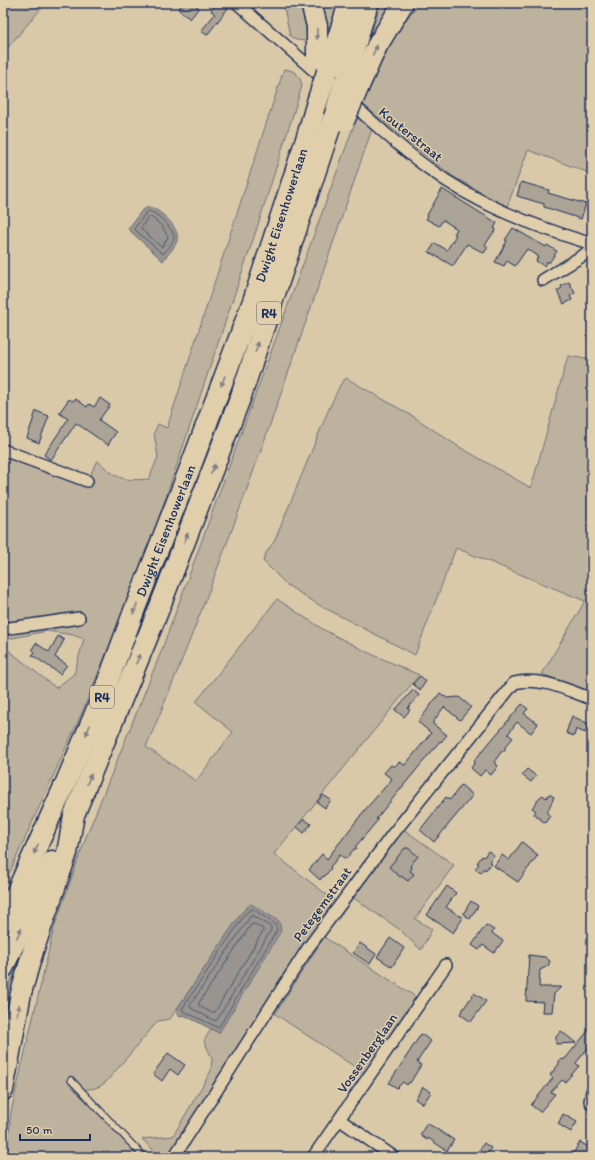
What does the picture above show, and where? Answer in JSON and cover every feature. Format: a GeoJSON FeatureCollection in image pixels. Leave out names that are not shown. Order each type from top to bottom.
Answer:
{"type":"FeatureCollection","features":[{"type":"Feature","properties":{"kind":"highway"},"geometry":{"type":"LineString","coordinates":[[311,3],[322,68]]}},
{"type":"Feature","properties":{"kind":"highway"},"geometry":{"type":"LineString","coordinates":[[322,68],[349,3]]}},
{"type":"Feature","properties":{"kind":"highway","name":"R4"},"geometry":{"type":"LineString","coordinates":[[351,85],[368,3]]}},
{"type":"Feature","properties":{"kind":"highway"},"geometry":{"type":"LineString","coordinates":[[351,85],[403,3]]}},
{"type":"Feature","properties":{"kind":"highway","name":"Dwight Eisenhowerlaan"},"geometry":{"type":"LineString","coordinates":[[3,922],[66,782],[102,697],[253,301],[308,133],[304,117],[314,98],[322,68]]}},
{"type":"Feature","properties":{"kind":"highway","name":"Dwight Eisenhowerlaan"},"geometry":{"type":"LineString","coordinates":[[74,815],[155,619],[241,396],[302,212],[339,120],[351,85]]}},
{"type":"Feature","properties":{"kind":"highway"},"geometry":{"type":"LineString","coordinates":[[3,1090],[21,993],[33,951],[67,853],[74,815]]}},
{"type":"Feature","properties":{"kind":"highway","name":"R4"},"geometry":{"type":"LineString","coordinates":[[3,968],[74,815]]}},
{"type":"Feature","properties":{"kind":"street","name":"Kouterstraat"},"geometry":{"type":"LineString","coordinates":[[237,3],[409,154],[429,169],[483,203],[510,216],[555,233],[592,244]]}},
{"type":"Feature","properties":{"kind":"street"},"geometry":{"type":"LineString","coordinates":[[543,280],[592,250]]}},
{"type":"Feature","properties":{"kind":"street"},"geometry":{"type":"LineString","coordinates":[[3,450],[87,480]]}},
{"type":"Feature","properties":{"kind":"street"},"geometry":{"type":"LineString","coordinates":[[3,629],[78,618]]}},
{"type":"Feature","properties":{"kind":"street","name":"Petegemstraat"},"geometry":{"type":"LineString","coordinates":[[174,1157],[308,948],[392,835],[514,683],[524,681],[537,682],[559,687],[592,698]]}},
{"type":"Feature","properties":{"kind":"street","name":"Vossenberglaan"},"geometry":{"type":"LineString","coordinates":[[313,1157],[446,965]]}},
{"type":"Feature","properties":{"kind":"street"},"geometry":{"type":"LineString","coordinates":[[592,1090],[590,1101],[592,1104]]}},
{"type":"Feature","properties":{"kind":"street"},"geometry":{"type":"LineString","coordinates":[[340,1120],[394,1157]]}},
{"type":"Feature","properties":{"kind":"lane"},"geometry":{"type":"LineString","coordinates":[[71,1080],[144,1157]]}},
{"type":"Feature","properties":{"kind":"shaded area"},"geometry":{"type":"Polygon","coordinates":[[[3,3],[46,3],[3,53],[3,3]]]}},
{"type":"Feature","properties":{"kind":"shaded area"},"geometry":{"type":"Polygon","coordinates":[[[283,3],[301,3],[307,41],[296,40],[290,36],[283,3]]]}},
{"type":"Feature","properties":{"kind":"shaded area"},"geometry":{"type":"Polygon","coordinates":[[[316,3],[338,3],[325,45],[316,3]]]}},
{"type":"Feature","properties":{"kind":"shaded area"},"geometry":{"type":"Polygon","coordinates":[[[381,3],[396,3],[364,55],[381,3]]]}},
{"type":"Feature","properties":{"kind":"shaded area"},"geometry":{"type":"Polygon","coordinates":[[[419,3],[592,3],[592,174],[528,150],[507,207],[454,177],[418,150],[361,103],[378,63],[405,21],[419,3]]]}},
{"type":"Feature","properties":{"kind":"shaded area"},"geometry":{"type":"Polygon","coordinates":[[[284,69],[294,72],[300,79],[302,86],[256,231],[145,559],[84,708],[3,887],[3,646],[56,688],[74,674],[84,639],[73,635],[47,631],[3,640],[3,454],[86,485],[97,460],[115,475],[120,477],[132,480],[149,479],[158,457],[154,433],[158,424],[167,428],[284,69]]]}},
{"type":"Feature","properties":{"kind":"shaded area"},"geometry":{"type":"Polygon","coordinates":[[[357,117],[372,129],[237,517],[208,594],[146,747],[196,781],[233,732],[196,702],[277,599],[324,630],[367,652],[419,675],[274,854],[335,901],[270,996],[167,1157],[160,1157],[142,1139],[173,1136],[211,1071],[212,1058],[204,1041],[211,1029],[219,1033],[251,904],[242,912],[170,1019],[158,1021],[101,1086],[81,1089],[141,1157],[7,1157],[11,1112],[54,928],[86,837],[161,652],[357,117]]]}},
{"type":"Feature","properties":{"kind":"shaded area"},"geometry":{"type":"Polygon","coordinates":[[[568,356],[592,360],[592,693],[542,674],[585,601],[456,548],[415,655],[319,605],[287,585],[263,561],[266,553],[275,540],[328,411],[340,385],[346,378],[414,417],[456,445],[531,488],[568,356]]]}},
{"type":"Feature","properties":{"kind":"shaded area"},"geometry":{"type":"Polygon","coordinates":[[[403,829],[454,865],[415,919],[432,929],[421,950],[399,929],[352,897],[403,829]]]}},
{"type":"Feature","properties":{"kind":"shaded area"},"geometry":{"type":"Polygon","coordinates":[[[324,937],[416,997],[364,1073],[275,1014],[324,937]]]}},
{"type":"Feature","properties":{"kind":"shaded area"},"geometry":{"type":"Polygon","coordinates":[[[23,950],[3,1066],[3,1001],[23,950]]]}},
{"type":"Feature","properties":{"kind":"water"},"geometry":{"type":"Polygon","coordinates":[[[149,207],[163,215],[176,230],[177,240],[175,245],[163,261],[128,229],[142,210],[149,207]]]}},
{"type":"Feature","properties":{"kind":"water"},"geometry":{"type":"Polygon","coordinates":[[[251,904],[279,921],[281,931],[219,1033],[184,1015],[180,1016],[176,1011],[242,912],[251,904]]]}},
{"type":"Feature","properties":{"kind":"building"},"geometry":{"type":"Polygon","coordinates":[[[184,3],[193,3],[199,8],[190,19],[178,9],[184,3]]]}},
{"type":"Feature","properties":{"kind":"building"},"geometry":{"type":"Polygon","coordinates":[[[217,3],[223,3],[229,7],[207,35],[201,31],[215,14],[211,11],[217,3]]]}},
{"type":"Feature","properties":{"kind":"building"},"geometry":{"type":"Polygon","coordinates":[[[521,182],[549,190],[548,193],[586,204],[581,219],[544,207],[544,204],[517,196],[521,182]]]}},
{"type":"Feature","properties":{"kind":"building"},"geometry":{"type":"Polygon","coordinates":[[[442,189],[497,223],[494,228],[496,229],[485,245],[488,247],[484,253],[467,244],[453,266],[429,252],[435,243],[447,250],[456,235],[454,234],[457,229],[443,220],[439,226],[426,219],[442,189]]]}},
{"type":"Feature","properties":{"kind":"building"},"geometry":{"type":"Polygon","coordinates":[[[513,228],[546,247],[547,245],[557,251],[549,263],[547,261],[544,266],[536,261],[538,256],[527,249],[515,266],[507,261],[504,266],[495,262],[507,241],[505,240],[513,228]]]}},
{"type":"Feature","properties":{"kind":"building"},"geometry":{"type":"Polygon","coordinates":[[[569,282],[575,293],[570,296],[572,300],[564,304],[557,291],[562,288],[561,286],[569,282]]]}},
{"type":"Feature","properties":{"kind":"building"},"geometry":{"type":"Polygon","coordinates":[[[100,398],[110,405],[99,420],[116,432],[108,445],[76,423],[51,460],[44,455],[68,419],[59,413],[69,399],[72,401],[76,399],[87,407],[89,404],[94,407],[100,398]]]}},
{"type":"Feature","properties":{"kind":"building"},"geometry":{"type":"Polygon","coordinates":[[[36,411],[49,416],[39,443],[27,438],[36,411]]]}},
{"type":"Feature","properties":{"kind":"building"},"geometry":{"type":"Polygon","coordinates":[[[58,636],[64,640],[55,657],[67,665],[60,674],[32,655],[35,652],[32,649],[36,643],[49,652],[58,636]]]}},
{"type":"Feature","properties":{"kind":"building"},"geometry":{"type":"Polygon","coordinates":[[[420,676],[426,681],[420,690],[413,684],[420,676]]]}},
{"type":"Feature","properties":{"kind":"building"},"geometry":{"type":"Polygon","coordinates":[[[413,690],[419,695],[408,708],[410,710],[404,717],[395,710],[413,690]]]}},
{"type":"Feature","properties":{"kind":"building"},"geometry":{"type":"Polygon","coordinates":[[[440,693],[447,698],[459,697],[471,707],[460,720],[444,707],[433,724],[447,735],[441,742],[440,741],[376,819],[378,820],[356,846],[356,849],[354,849],[346,859],[340,855],[324,877],[323,876],[320,880],[309,870],[322,854],[327,859],[364,811],[392,779],[384,773],[391,765],[394,767],[399,762],[405,765],[431,733],[418,722],[440,693]]]}},
{"type":"Feature","properties":{"kind":"building"},"geometry":{"type":"Polygon","coordinates":[[[522,704],[528,709],[524,713],[538,724],[531,733],[517,722],[508,734],[513,738],[505,747],[505,751],[502,751],[494,762],[498,766],[491,775],[485,770],[480,776],[471,768],[475,762],[474,761],[522,704]]]}},
{"type":"Feature","properties":{"kind":"building"},"geometry":{"type":"Polygon","coordinates":[[[572,716],[589,724],[585,733],[576,729],[574,736],[566,733],[572,716]]]}},
{"type":"Feature","properties":{"kind":"building"},"geometry":{"type":"Polygon","coordinates":[[[527,769],[536,776],[531,782],[522,775],[527,769]]]}},
{"type":"Feature","properties":{"kind":"building"},"geometry":{"type":"Polygon","coordinates":[[[461,785],[473,795],[434,842],[420,830],[446,797],[450,800],[461,785]]]}},
{"type":"Feature","properties":{"kind":"building"},"geometry":{"type":"Polygon","coordinates":[[[549,794],[554,797],[547,813],[550,816],[545,823],[534,814],[536,811],[532,808],[539,798],[543,795],[546,798],[549,794]]]}},
{"type":"Feature","properties":{"kind":"building"},"geometry":{"type":"Polygon","coordinates":[[[323,795],[331,800],[325,808],[317,802],[323,795]]]}},
{"type":"Feature","properties":{"kind":"building"},"geometry":{"type":"Polygon","coordinates":[[[304,819],[311,824],[304,833],[297,827],[304,819]]]}},
{"type":"Feature","properties":{"kind":"building"},"geometry":{"type":"Polygon","coordinates":[[[522,842],[538,855],[518,882],[494,866],[502,855],[509,860],[522,842]]]}},
{"type":"Feature","properties":{"kind":"building"},"geometry":{"type":"Polygon","coordinates":[[[405,848],[408,848],[418,856],[410,866],[412,868],[410,871],[414,874],[408,881],[401,876],[400,877],[389,867],[405,848]]]}},
{"type":"Feature","properties":{"kind":"building"},"geometry":{"type":"Polygon","coordinates":[[[488,851],[494,855],[486,870],[484,868],[481,873],[475,869],[482,856],[484,857],[488,851]]]}},
{"type":"Feature","properties":{"kind":"building"},"geometry":{"type":"Polygon","coordinates":[[[447,886],[456,893],[446,907],[463,918],[453,933],[427,915],[447,886]]]}},
{"type":"Feature","properties":{"kind":"building"},"geometry":{"type":"Polygon","coordinates":[[[471,901],[478,906],[470,919],[463,914],[471,901]]]}},
{"type":"Feature","properties":{"kind":"building"},"geometry":{"type":"Polygon","coordinates":[[[486,925],[494,930],[492,933],[503,941],[494,953],[483,945],[479,950],[472,945],[486,925]]]}},
{"type":"Feature","properties":{"kind":"building"},"geometry":{"type":"Polygon","coordinates":[[[390,938],[404,948],[392,967],[377,957],[390,938]]]}},
{"type":"Feature","properties":{"kind":"building"},"geometry":{"type":"Polygon","coordinates":[[[360,943],[376,954],[370,964],[353,953],[360,943]]]}},
{"type":"Feature","properties":{"kind":"building"},"geometry":{"type":"Polygon","coordinates":[[[529,955],[545,957],[550,961],[548,966],[540,970],[539,987],[561,987],[554,994],[552,1012],[542,1012],[543,1002],[526,1001],[529,955]]]}},
{"type":"Feature","properties":{"kind":"building"},"geometry":{"type":"Polygon","coordinates":[[[474,993],[486,1001],[471,1022],[460,1014],[474,993]]]}},
{"type":"Feature","properties":{"kind":"building"},"geometry":{"type":"Polygon","coordinates":[[[592,1026],[592,1051],[588,1048],[576,1063],[579,1066],[565,1082],[562,1080],[551,1092],[555,1094],[540,1112],[531,1105],[553,1078],[550,1075],[559,1064],[559,1060],[565,1059],[592,1026]]]}},
{"type":"Feature","properties":{"kind":"building"},"geometry":{"type":"Polygon","coordinates":[[[561,1031],[576,1043],[556,1044],[556,1037],[561,1031]]]}},
{"type":"Feature","properties":{"kind":"building"},"geometry":{"type":"Polygon","coordinates":[[[421,1034],[431,1041],[417,1062],[421,1065],[410,1083],[409,1082],[407,1085],[403,1082],[397,1088],[389,1083],[421,1034]]]}},
{"type":"Feature","properties":{"kind":"building"},"geometry":{"type":"Polygon","coordinates":[[[168,1053],[185,1065],[178,1075],[170,1069],[162,1081],[153,1074],[168,1053]]]}},
{"type":"Feature","properties":{"kind":"building"},"geometry":{"type":"Polygon","coordinates":[[[423,1087],[431,1092],[423,1104],[415,1099],[423,1087]]]}},
{"type":"Feature","properties":{"kind":"building"},"geometry":{"type":"Polygon","coordinates":[[[563,1114],[577,1122],[571,1132],[558,1124],[563,1114]]]}},
{"type":"Feature","properties":{"kind":"building"},"geometry":{"type":"Polygon","coordinates":[[[427,1123],[454,1140],[447,1151],[428,1138],[427,1140],[420,1135],[427,1123]]]}},
{"type":"Feature","properties":{"kind":"building"},"geometry":{"type":"Polygon","coordinates":[[[580,1142],[592,1149],[592,1157],[571,1157],[580,1142]]]}},
{"type":"Feature","properties":{"kind":"building"},"geometry":{"type":"Polygon","coordinates":[[[484,1143],[491,1148],[485,1157],[475,1157],[484,1143]]]}}]}
